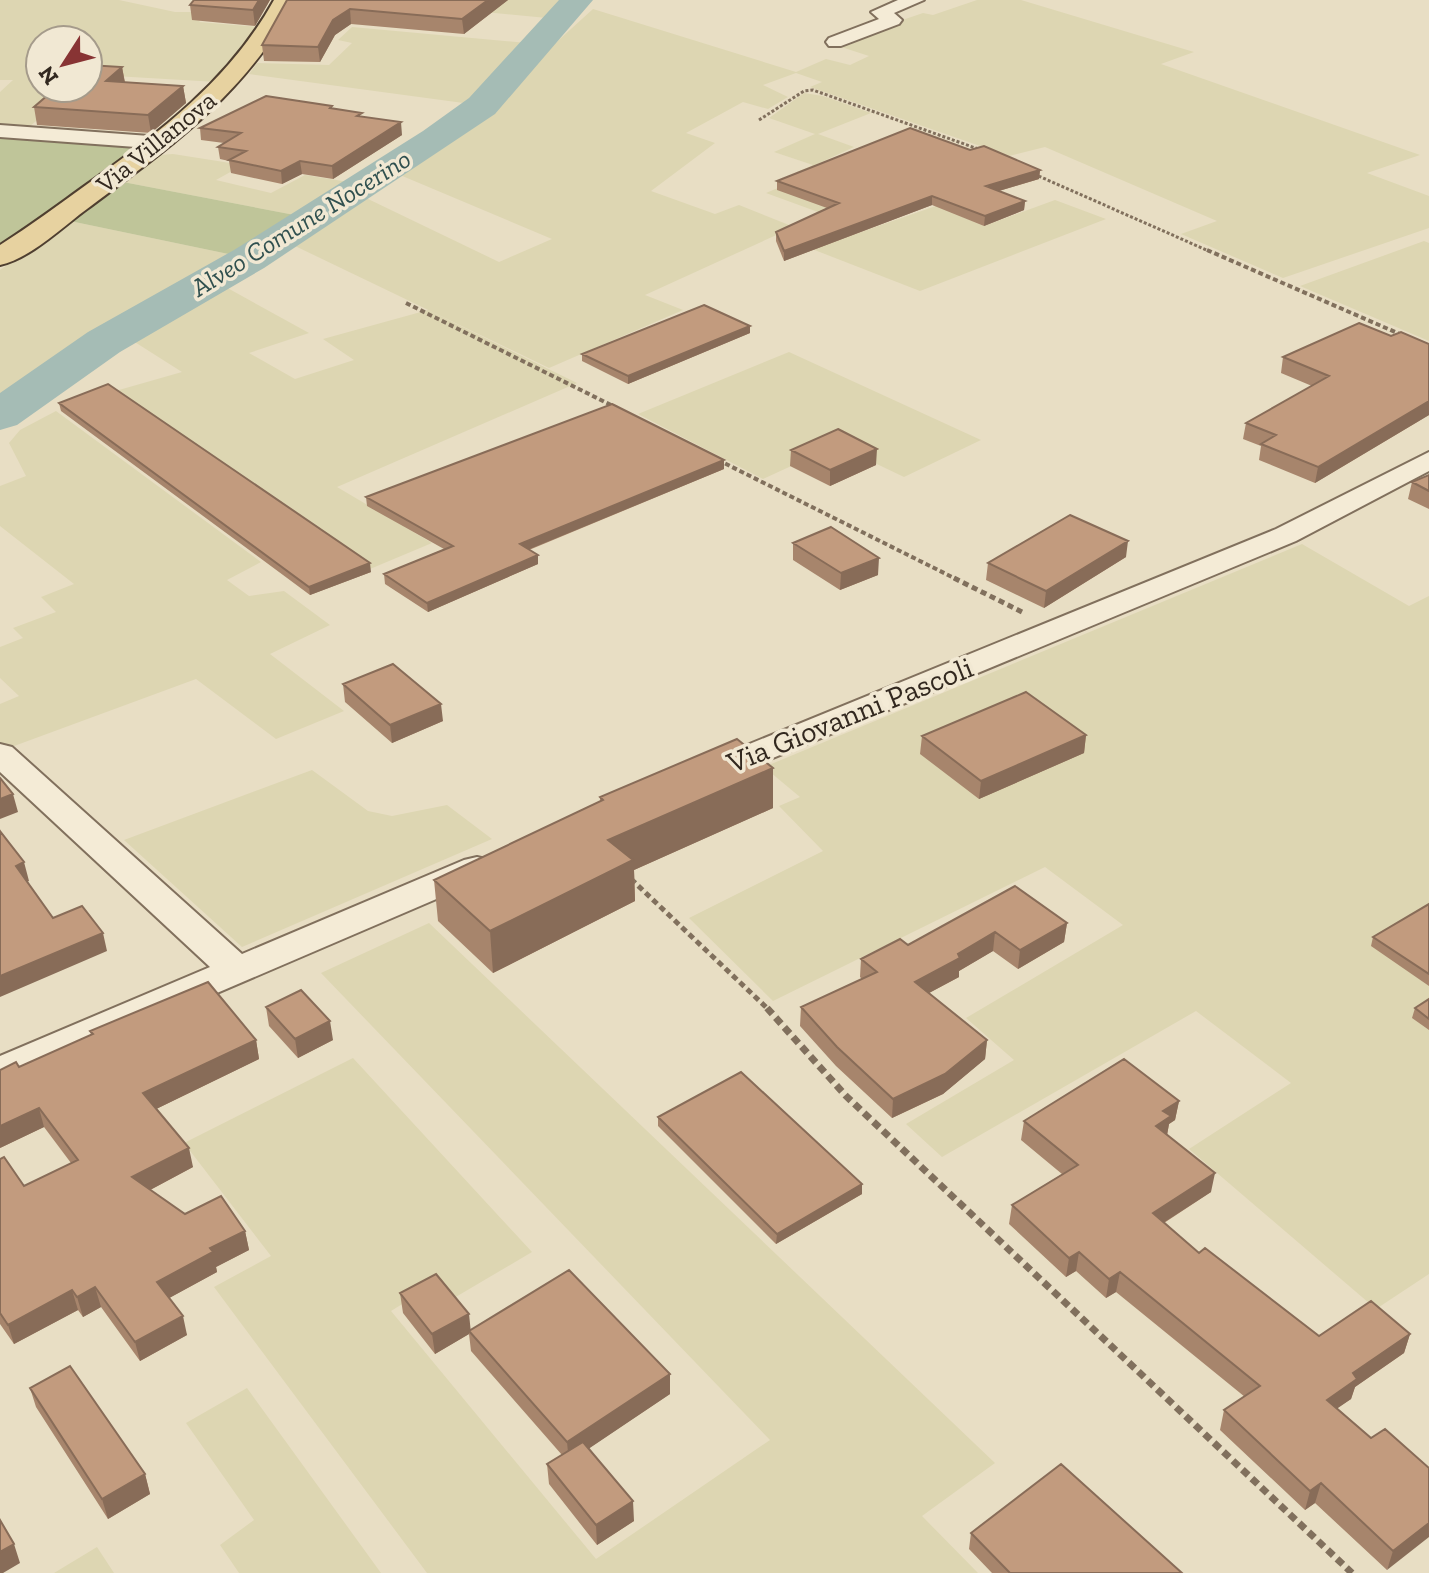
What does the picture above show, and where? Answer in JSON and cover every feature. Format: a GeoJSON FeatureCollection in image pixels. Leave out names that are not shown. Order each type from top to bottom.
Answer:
{"type":"FeatureCollection","features":[{"type":"Feature","properties":{"kind":"main road","name":"Via Villanova"},"geometry":{"type":"LineString","coordinates":[[0,257],[163,143],[233,78],[272,27],[285,0]]}},
{"type":"Feature","properties":{"kind":"street"},"geometry":{"type":"LineString","coordinates":[[835,42],[893,20],[880,12],[915,0]]}},
{"type":"Feature","properties":{"kind":"street"},"geometry":{"type":"LineString","coordinates":[[0,131],[163,143]]}},
{"type":"Feature","properties":{"kind":"street","name":"Via Giovanni Pascoli"},"geometry":{"type":"LineString","coordinates":[[688,781],[1286,535],[1429,460]]}},
{"type":"Feature","properties":{"kind":"street"},"geometry":{"type":"LineString","coordinates":[[0,754],[235,969]]}},
{"type":"Feature","properties":{"kind":"street"},"geometry":{"type":"LineString","coordinates":[[0,1072],[235,969],[509,855]]}},
{"type":"Feature","properties":{"kind":"path"},"geometry":{"type":"LineString","coordinates":[[759,120],[804,91],[813,90],[983,150]]}},
{"type":"Feature","properties":{"kind":"path"},"geometry":{"type":"LineString","coordinates":[[1035,174],[1402,335]]}},
{"type":"Feature","properties":{"kind":"path"},"geometry":{"type":"LineString","coordinates":[[406,303],[628,413]]}},
{"type":"Feature","properties":{"kind":"path"},"geometry":{"type":"LineString","coordinates":[[717,459],[1057,629]]}},
{"type":"Feature","properties":{"kind":"path"},"geometry":{"type":"LineString","coordinates":[[628,876],[786,1026],[846,1096],[1352,1573]]}},
{"type":"Feature","properties":{"kind":"shaded area"},"geometry":{"type":"Polygon","coordinates":[[[0,0],[119,0],[175,12],[209,12],[199,22],[260,27],[217,82],[104,77],[104,24],[24,24],[24,104],[57,104],[24,131],[0,128],[0,92],[13,80],[0,80],[0,0]]]}},
{"type":"Feature","properties":{"kind":"shaded area"},"geometry":{"type":"Polygon","coordinates":[[[361,0],[561,0],[547,18],[361,0]]]}},
{"type":"Feature","properties":{"kind":"shaded area"},"geometry":{"type":"Polygon","coordinates":[[[977,0],[1021,0],[1194,52],[1161,64],[1420,155],[1367,173],[1429,196],[1429,228],[1283,278],[1181,234],[1217,221],[1045,147],[1009,156],[810,87],[822,82],[796,73],[763,85],[788,97],[768,109],[743,102],[686,133],[715,143],[651,191],[715,214],[739,205],[794,227],[645,295],[683,310],[549,368],[293,245],[366,198],[499,262],[552,239],[400,175],[514,88],[550,48],[593,9],[796,72],[826,59],[850,65],[869,56],[832,44],[923,13],[933,15],[977,0]]]}},
{"type":"Feature","properties":{"kind":"shaded area"},"geometry":{"type":"Polygon","coordinates":[[[352,27],[527,43],[501,75],[471,104],[249,74],[257,63],[329,65],[352,43],[338,40],[352,27]]]}},
{"type":"Feature","properties":{"kind":"shaded area"},"geometry":{"type":"Polygon","coordinates":[[[804,93],[823,96],[871,113],[818,134],[854,147],[815,165],[884,190],[829,216],[766,193],[806,176],[797,172],[813,165],[774,152],[815,134],[769,118],[804,93]]]}},
{"type":"Feature","properties":{"kind":"shaded area"},"geometry":{"type":"Polygon","coordinates":[[[173,154],[243,165],[216,180],[271,193],[305,175],[355,183],[305,217],[123,182],[160,155],[173,154]]]}},
{"type":"Feature","properties":{"kind":"shaded area"},"geometry":{"type":"Polygon","coordinates":[[[979,191],[960,216],[984,226],[1055,200],[1106,219],[920,291],[812,249],[979,191]]]}},
{"type":"Feature","properties":{"kind":"shaded area"},"geometry":{"type":"Polygon","coordinates":[[[70,221],[238,256],[101,335],[0,403],[0,270],[70,221]]]}},
{"type":"Feature","properties":{"kind":"shaded area"},"geometry":{"type":"Polygon","coordinates":[[[1424,241],[1429,243],[1429,341],[1300,286],[1424,241]]]}},
{"type":"Feature","properties":{"kind":"shaded area"},"geometry":{"type":"Polygon","coordinates":[[[222,285],[309,333],[249,353],[295,379],[354,360],[323,339],[428,310],[577,383],[337,487],[432,543],[370,569],[112,392],[182,372],[130,339],[222,285]]]}},
{"type":"Feature","properties":{"kind":"shaded area"},"geometry":{"type":"Polygon","coordinates":[[[789,352],[981,440],[904,477],[837,445],[763,479],[638,414],[789,352]]]}},
{"type":"Feature","properties":{"kind":"shaded area"},"geometry":{"type":"Polygon","coordinates":[[[56,411],[261,562],[227,580],[249,596],[284,591],[330,625],[270,654],[344,711],[276,739],[196,679],[6,749],[0,743],[0,704],[19,696],[0,678],[0,647],[23,638],[13,628],[56,612],[41,597],[74,584],[0,526],[0,486],[26,476],[9,443],[20,430],[56,411]]]}},
{"type":"Feature","properties":{"kind":"shaded area"},"geometry":{"type":"Polygon","coordinates":[[[1302,544],[1409,606],[1429,596],[1429,1274],[1376,1309],[1189,1149],[1291,1083],[1196,1011],[942,1157],[906,1124],[1014,1060],[966,1018],[1123,925],[1045,867],[773,1001],[689,918],[823,851],[779,806],[800,797],[764,767],[1302,544]]]}},
{"type":"Feature","properties":{"kind":"shaded area"},"geometry":{"type":"Polygon","coordinates":[[[312,770],[368,811],[392,816],[447,805],[492,839],[242,947],[124,840],[312,770]]]}},
{"type":"Feature","properties":{"kind":"shaded area"},"geometry":{"type":"Polygon","coordinates":[[[429,923],[995,1463],[922,1516],[978,1573],[427,1573],[214,1287],[271,1256],[184,1143],[353,1058],[532,1252],[454,1298],[441,1280],[391,1311],[596,1559],[770,1440],[321,973],[429,923]]]}},
{"type":"Feature","properties":{"kind":"shaded area"},"geometry":{"type":"Polygon","coordinates":[[[247,1388],[381,1573],[239,1573],[220,1545],[254,1520],[186,1423],[247,1388]]]}},
{"type":"Feature","properties":{"kind":"shaded area"},"geometry":{"type":"Polygon","coordinates":[[[97,1547],[114,1573],[54,1573],[97,1547]]]}},
{"type":"Feature","properties":{"kind":"green space"},"geometry":{"type":"Polygon","coordinates":[[[0,135],[145,146],[0,247],[0,135]]]}},
{"type":"Feature","properties":{"kind":"green space"},"geometry":{"type":"Polygon","coordinates":[[[123,182],[305,217],[238,256],[70,221],[123,182]]]}},
{"type":"Feature","properties":{"kind":"building"},"geometry":{"type":"Polygon","coordinates":[[[194,0],[259,0],[253,10],[190,5],[194,0]]]}},
{"type":"Feature","properties":{"kind":"building"},"geometry":{"type":"Polygon","coordinates":[[[287,0],[488,0],[462,19],[350,9],[333,20],[318,47],[262,45],[287,0]]]}},
{"type":"Feature","properties":{"kind":"building"},"geometry":{"type":"Polygon","coordinates":[[[104,66],[122,67],[106,81],[183,86],[148,115],[34,107],[37,104],[104,104],[104,66]]]}},
{"type":"Feature","properties":{"kind":"building"},"geometry":{"type":"Polygon","coordinates":[[[266,96],[332,106],[330,108],[362,113],[357,116],[401,122],[332,166],[300,161],[281,171],[229,160],[246,151],[218,147],[241,133],[200,128],[266,96]]]}},
{"type":"Feature","properties":{"kind":"building"},"geometry":{"type":"Polygon","coordinates":[[[910,128],[970,150],[984,146],[1040,170],[986,186],[1025,201],[985,216],[932,196],[784,251],[776,232],[839,203],[777,181],[910,128]]]}},
{"type":"Feature","properties":{"kind":"building"},"geometry":{"type":"Polygon","coordinates":[[[704,305],[750,326],[628,376],[582,354],[704,305]]]}},
{"type":"Feature","properties":{"kind":"building"},"geometry":{"type":"Polygon","coordinates":[[[1359,323],[1391,336],[1401,332],[1429,344],[1429,401],[1318,467],[1261,444],[1276,435],[1246,423],[1329,376],[1283,357],[1359,323]]]}},
{"type":"Feature","properties":{"kind":"building"},"geometry":{"type":"Polygon","coordinates":[[[108,384],[370,563],[309,587],[59,403],[108,384]]]}},
{"type":"Feature","properties":{"kind":"building"},"geometry":{"type":"Polygon","coordinates":[[[612,404],[724,460],[520,544],[538,555],[427,603],[384,574],[453,546],[366,497],[612,404]]]}},
{"type":"Feature","properties":{"kind":"building"},"geometry":{"type":"Polygon","coordinates":[[[838,429],[877,449],[830,470],[791,450],[838,429]]]}},
{"type":"Feature","properties":{"kind":"building"},"geometry":{"type":"Polygon","coordinates":[[[1429,475],[1429,491],[1412,482],[1429,475]]]}},
{"type":"Feature","properties":{"kind":"building"},"geometry":{"type":"Polygon","coordinates":[[[1070,515],[1128,541],[1046,591],[988,563],[1070,515]]]}},
{"type":"Feature","properties":{"kind":"building"},"geometry":{"type":"Polygon","coordinates":[[[831,527],[879,558],[841,573],[793,543],[831,527]]]}},
{"type":"Feature","properties":{"kind":"building"},"geometry":{"type":"Polygon","coordinates":[[[393,664],[441,704],[390,725],[343,684],[393,664]]]}},
{"type":"Feature","properties":{"kind":"building"},"geometry":{"type":"Polygon","coordinates":[[[1026,692],[1086,735],[981,781],[922,736],[1026,692]]]}},
{"type":"Feature","properties":{"kind":"building"},"geometry":{"type":"Polygon","coordinates":[[[737,739],[773,768],[608,840],[633,860],[490,931],[434,880],[603,800],[600,797],[737,739]]]}},
{"type":"Feature","properties":{"kind":"building"},"geometry":{"type":"Polygon","coordinates":[[[0,778],[13,794],[0,799],[0,778]]]}},
{"type":"Feature","properties":{"kind":"building"},"geometry":{"type":"Polygon","coordinates":[[[0,831],[24,862],[16,866],[53,918],[82,906],[103,933],[0,976],[0,831]]]}},
{"type":"Feature","properties":{"kind":"building"},"geometry":{"type":"Polygon","coordinates":[[[1015,886],[1067,923],[1020,950],[995,932],[958,954],[960,958],[915,982],[987,1040],[945,1074],[893,1099],[837,1047],[801,1007],[877,972],[861,959],[900,939],[908,945],[1015,886]]]}},
{"type":"Feature","properties":{"kind":"building"},"geometry":{"type":"Polygon","coordinates":[[[1429,904],[1429,974],[1373,937],[1429,904]]]}},
{"type":"Feature","properties":{"kind":"building"},"geometry":{"type":"Polygon","coordinates":[[[208,982],[256,1040],[143,1093],[189,1148],[132,1177],[185,1214],[221,1196],[245,1231],[210,1248],[213,1252],[157,1282],[183,1316],[135,1342],[95,1287],[77,1297],[72,1290],[8,1325],[0,1313],[0,1159],[4,1157],[24,1186],[78,1160],[39,1108],[0,1126],[0,1070],[16,1062],[19,1067],[93,1034],[90,1031],[208,982]]]}},
{"type":"Feature","properties":{"kind":"building"},"geometry":{"type":"Polygon","coordinates":[[[301,990],[330,1021],[295,1039],[266,1007],[301,990]]]}},
{"type":"Feature","properties":{"kind":"building"},"geometry":{"type":"Polygon","coordinates":[[[1429,999],[1429,1019],[1415,1008],[1429,999]]]}},
{"type":"Feature","properties":{"kind":"building"},"geometry":{"type":"Polygon","coordinates":[[[1124,1059],[1179,1101],[1163,1111],[1171,1116],[1156,1126],[1215,1173],[1153,1213],[1199,1253],[1205,1248],[1319,1336],[1371,1301],[1410,1334],[1353,1373],[1357,1379],[1327,1400],[1371,1438],[1385,1429],[1429,1468],[1429,1523],[1393,1551],[1321,1483],[1310,1491],[1224,1410],[1260,1386],[1120,1272],[1109,1279],[1079,1252],[1069,1258],[1012,1205],[1078,1165],[1024,1121],[1124,1059]]]}},
{"type":"Feature","properties":{"kind":"building"},"geometry":{"type":"Polygon","coordinates":[[[741,1072],[862,1184],[777,1234],[658,1117],[741,1072]]]}},
{"type":"Feature","properties":{"kind":"building"},"geometry":{"type":"Polygon","coordinates":[[[569,1270],[670,1374],[567,1442],[469,1331],[569,1270]]]}},
{"type":"Feature","properties":{"kind":"building"},"geometry":{"type":"Polygon","coordinates":[[[436,1274],[469,1314],[432,1334],[400,1293],[436,1274]]]}},
{"type":"Feature","properties":{"kind":"building"},"geometry":{"type":"Polygon","coordinates":[[[70,1366],[145,1474],[102,1499],[30,1388],[70,1366]]]}},
{"type":"Feature","properties":{"kind":"building"},"geometry":{"type":"Polygon","coordinates":[[[583,1442],[633,1501],[596,1525],[547,1464],[583,1442]]]}},
{"type":"Feature","properties":{"kind":"building"},"geometry":{"type":"Polygon","coordinates":[[[1061,1464],[1182,1573],[1010,1573],[971,1533],[1061,1464]]]}},
{"type":"Feature","properties":{"kind":"building"},"geometry":{"type":"Polygon","coordinates":[[[0,1520],[14,1544],[0,1552],[0,1520]]]}},
{"type":"Feature","properties":{"kind":"waterway","name":"Alveo Comune Nocerino"},"geometry":{"type":"LineString","coordinates":[[0,415],[104,342],[249,259],[482,106],[577,0]]}}]}
